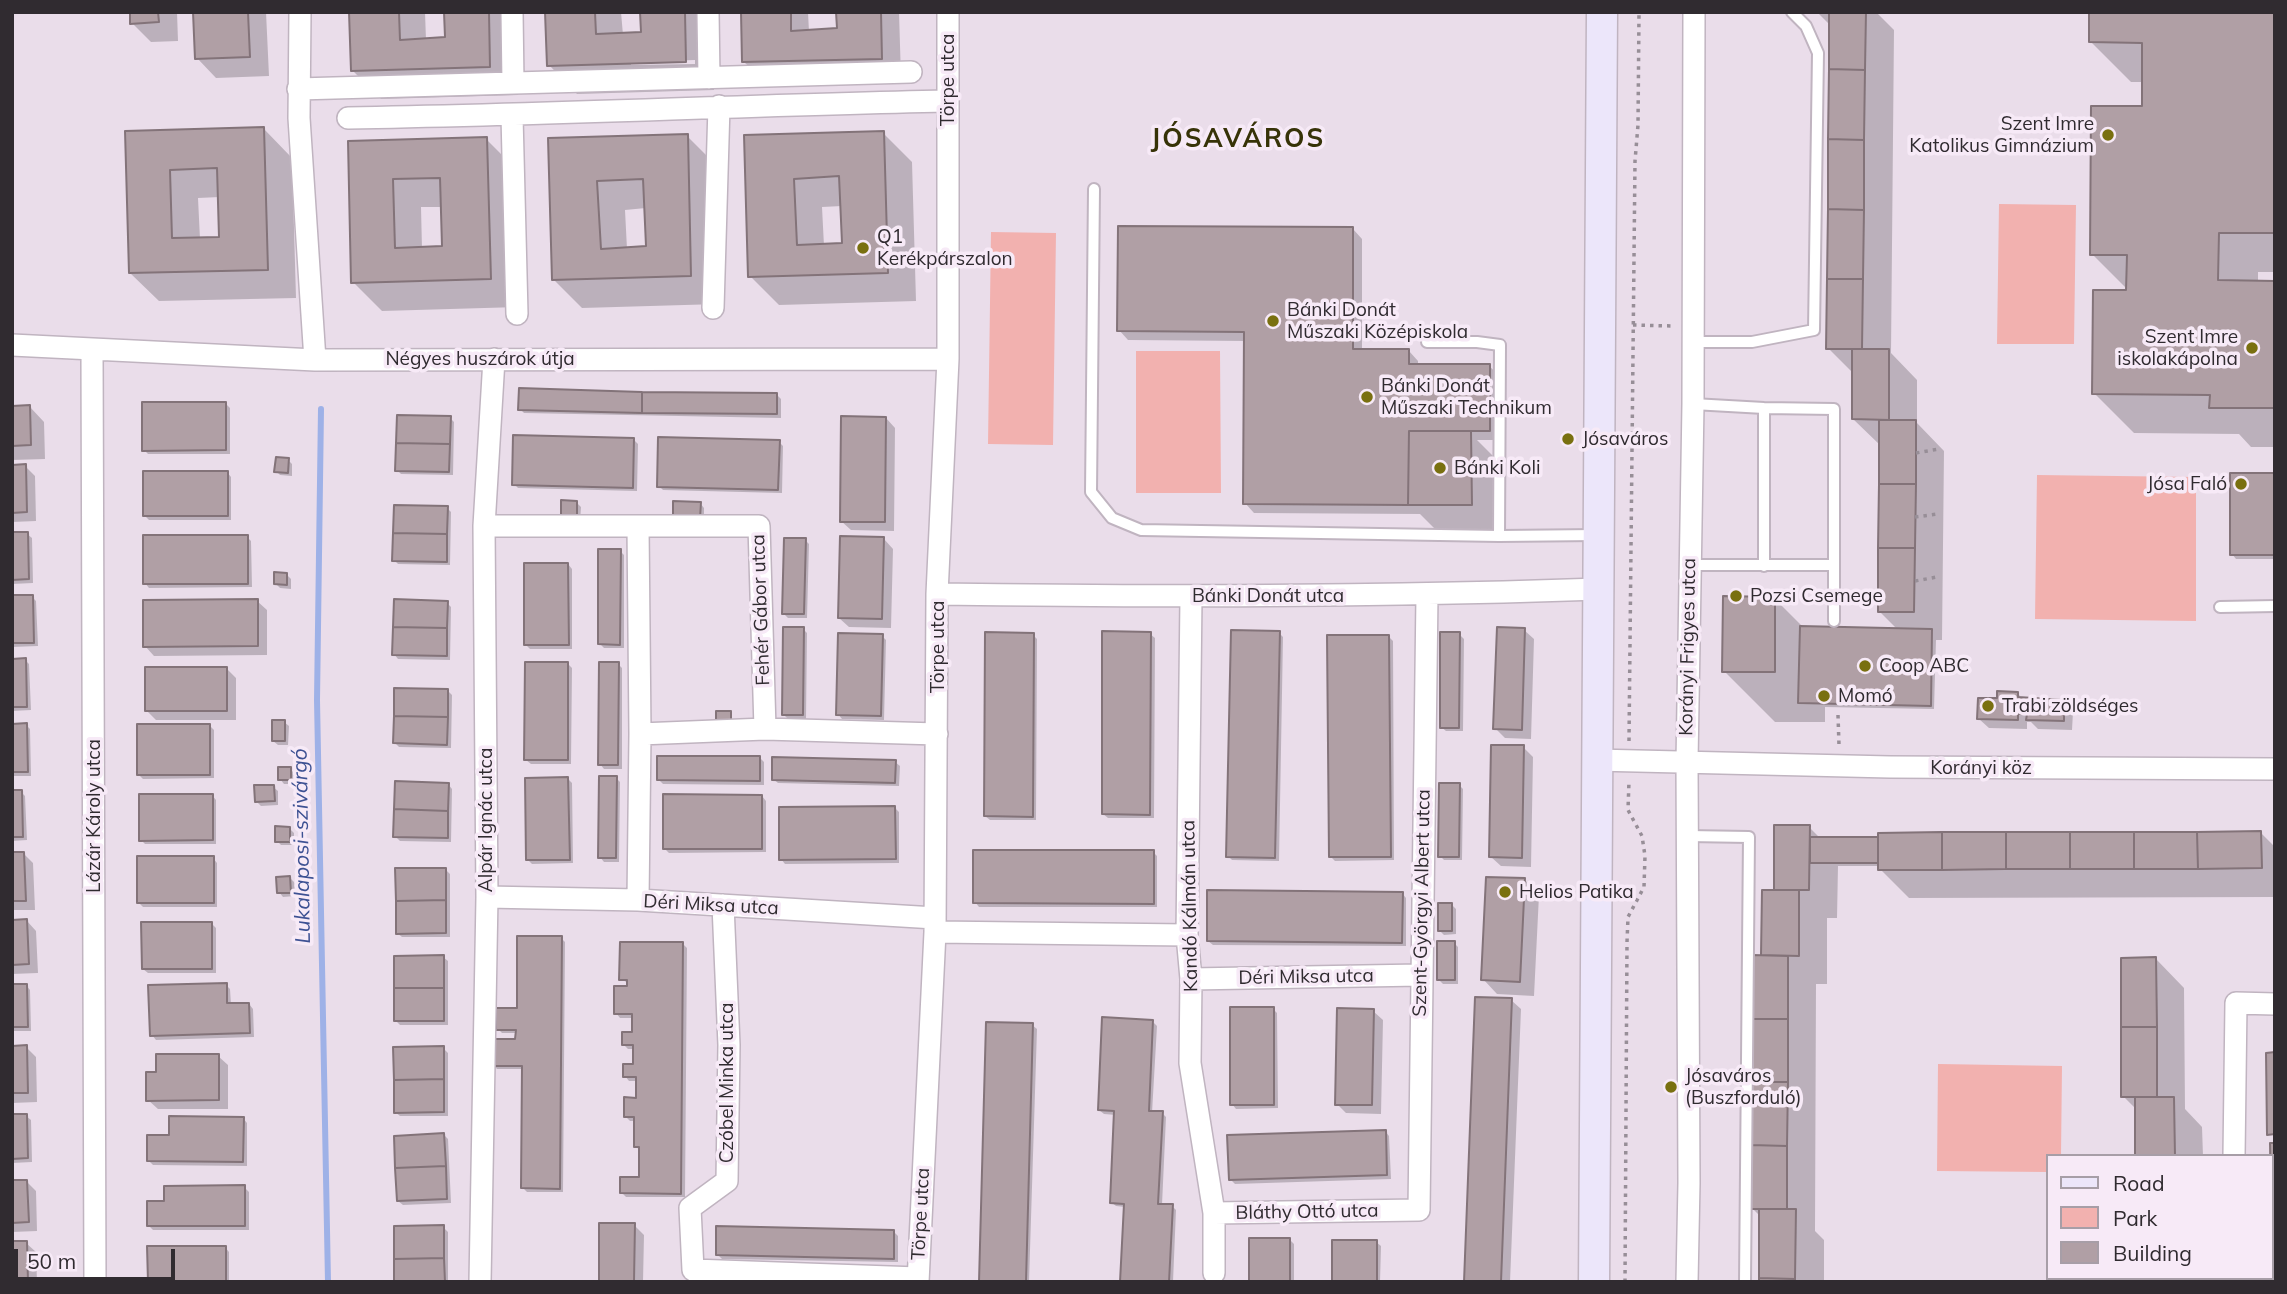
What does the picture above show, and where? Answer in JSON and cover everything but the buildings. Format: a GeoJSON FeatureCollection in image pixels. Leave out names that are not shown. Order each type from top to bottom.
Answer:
{"type":"FeatureCollection","features":[{"type":"Feature","properties":{"kind":"street"},"geometry":{"type":"LineString","coordinates":[[300,12],[298,89],[315,360]]}},
{"type":"Feature","properties":{"kind":"street"},"geometry":{"type":"LineString","coordinates":[[512,12],[513,83]]}},
{"type":"Feature","properties":{"kind":"street"},"geometry":{"type":"LineString","coordinates":[[708,12],[709,78]]}},
{"type":"Feature","properties":{"kind":"street","name":"Törpe utca"},"geometry":{"type":"LineString","coordinates":[[918,1280],[935,925],[937,594],[948,359],[948,12]]}},
{"type":"Feature","properties":{"kind":"street"},"geometry":{"type":"LineString","coordinates":[[1594,1282],[1595,760],[1600,535],[1602,12]]}},
{"type":"Feature","properties":{"kind":"street","name":"Korányi Frigyes utca"},"geometry":{"type":"LineString","coordinates":[[1687,1282],[1686,762],[1693,404],[1694,12]]}},
{"type":"Feature","properties":{"kind":"street"},"geometry":{"type":"LineString","coordinates":[[298,89],[911,72]]}},
{"type":"Feature","properties":{"kind":"street"},"geometry":{"type":"LineString","coordinates":[[348,118],[512,116],[719,106],[947,101]]}},
{"type":"Feature","properties":{"kind":"street"},"geometry":{"type":"LineString","coordinates":[[713,308],[719,106]]}},
{"type":"Feature","properties":{"kind":"street"},"geometry":{"type":"LineString","coordinates":[[512,116],[517,314]]}},
{"type":"Feature","properties":{"kind":"street","name":"Négyes huszárok útja"},"geometry":{"type":"LineString","coordinates":[[12,345],[315,360],[948,359]]}},
{"type":"Feature","properties":{"kind":"street","name":"Lázár Károly utca"},"geometry":{"type":"LineString","coordinates":[[92,350],[95,1282]]}},
{"type":"Feature","properties":{"kind":"street","name":"Alpár Ignác utca"},"geometry":{"type":"LineString","coordinates":[[480,1282],[487,897],[484,526],[494,359]]}},
{"type":"Feature","properties":{"kind":"street","name":"Fehér Gábor utca"},"geometry":{"type":"LineString","coordinates":[[484,526],[759,526],[765,730]]}},
{"type":"Feature","properties":{"kind":"street"},"geometry":{"type":"LineString","coordinates":[[638,526],[638,900]]}},
{"type":"Feature","properties":{"kind":"street","name":"Bánki Donát utca"},"geometry":{"type":"LineString","coordinates":[[937,594],[1191,597],[1427,595],[1599,589]]}},
{"type":"Feature","properties":{"kind":"street","name":"Szent-Györgyi Albert utca"},"geometry":{"type":"LineString","coordinates":[[1419,1210],[1427,595]]}},
{"type":"Feature","properties":{"kind":"street","name":"Kandó Kálmán utca"},"geometry":{"type":"LineString","coordinates":[[1191,597],[1187,935],[1191,979],[1191,1063],[1214,1213]]}},
{"type":"Feature","properties":{"kind":"street"},"geometry":{"type":"LineString","coordinates":[[640,734],[765,730],[937,734]]}},
{"type":"Feature","properties":{"kind":"street","name":"Korányi köz"},"geometry":{"type":"LineString","coordinates":[[1595,760],[1839,767],[2275,769]]}},
{"type":"Feature","properties":{"kind":"street","name":"Déri Miksa utca"},"geometry":{"type":"LineString","coordinates":[[487,897],[638,900],[723,905],[935,925],[1187,935]]}},
{"type":"Feature","properties":{"kind":"street","name":"Czóbel Minka utca"},"geometry":{"type":"LineString","coordinates":[[723,905],[729,1045],[727,1181],[690,1208],[693,1270],[918,1280]]}},
{"type":"Feature","properties":{"kind":"street","name":"Déri Miksa utca"},"geometry":{"type":"LineString","coordinates":[[1191,979],[1420,975]]}},
{"type":"Feature","properties":{"kind":"street"},"geometry":{"type":"LineString","coordinates":[[2234,1154],[2236,1003],[2275,1004]]}},
{"type":"Feature","properties":{"kind":"street","name":"Bláthy Ottó utca"},"geometry":{"type":"LineString","coordinates":[[1214,1273],[1214,1213],[1419,1210]]}},
{"type":"Feature","properties":{"kind":"lane"},"geometry":{"type":"LineString","coordinates":[[1693,334],[1752,342],[1814,330],[1818,52],[1806,26],[1792,12]]}},
{"type":"Feature","properties":{"kind":"lane"},"geometry":{"type":"LineString","coordinates":[[1094,189],[1091,492],[1112,518],[1141,530],[1499,536],[1600,535]]}},
{"type":"Feature","properties":{"kind":"lane"},"geometry":{"type":"LineString","coordinates":[[1427,342],[1500,345],[1499,536]]}},
{"type":"Feature","properties":{"kind":"lane"},"geometry":{"type":"LineString","coordinates":[[1693,404],[1834,409],[1834,621]]}},
{"type":"Feature","properties":{"kind":"lane"},"geometry":{"type":"LineString","coordinates":[[1763,566],[1765,408]]}},
{"type":"Feature","properties":{"kind":"lane"},"geometry":{"type":"LineString","coordinates":[[1688,565],[1834,565]]}},
{"type":"Feature","properties":{"kind":"lane"},"geometry":{"type":"LineString","coordinates":[[2220,607],[2275,606]]}},
{"type":"Feature","properties":{"kind":"lane"},"geometry":{"type":"LineString","coordinates":[[1688,836],[1748,837],[1745,1282]]}},
{"type":"Feature","properties":{"kind":"path"},"geometry":{"type":"LineString","coordinates":[[1625,1282],[1626,942],[1628,917],[1644,887],[1645,856],[1642,836],[1628,810],[1639,12]]}},
{"type":"Feature","properties":{"kind":"path"},"geometry":{"type":"LineString","coordinates":[[1633,326],[1693,334]]}},
{"type":"Feature","properties":{"kind":"path"},"geometry":{"type":"LineString","coordinates":[[1916,453],[1939,449]]}},
{"type":"Feature","properties":{"kind":"path"},"geometry":{"type":"LineString","coordinates":[[1915,517],[1938,514]]}},
{"type":"Feature","properties":{"kind":"path"},"geometry":{"type":"LineString","coordinates":[[1915,580],[1937,578]]}},
{"type":"Feature","properties":{"kind":"path"},"geometry":{"type":"LineString","coordinates":[[1838,715],[1839,767]]}},
{"type":"Feature","properties":{"kind":"green space"},"geometry":{"type":"Polygon","coordinates":[[[1999,204],[2076,205],[2074,344],[1997,344],[1999,204]]]}},
{"type":"Feature","properties":{"kind":"green space"},"geometry":{"type":"Polygon","coordinates":[[[991,232],[1056,233],[1053,445],[988,444],[991,232]]]}},
{"type":"Feature","properties":{"kind":"green space"},"geometry":{"type":"Polygon","coordinates":[[[1136,351],[1220,351],[1221,493],[1136,493],[1136,351]]]}},
{"type":"Feature","properties":{"kind":"green space"},"geometry":{"type":"Polygon","coordinates":[[[2037,475],[2196,477],[2196,621],[2035,619],[2037,475]]]}},
{"type":"Feature","properties":{"kind":"green space"},"geometry":{"type":"Polygon","coordinates":[[[1938,1064],[2062,1066],[2061,1154],[2046,1154],[2046,1172],[1937,1171],[1938,1064]]]}},
{"type":"Feature","properties":{"kind":"waterway","name":"Lukalaposi-szivárgó"},"geometry":{"type":"LineString","coordinates":[[321,409],[317,700],[328,1282]]}},
{"type":"Feature","properties":{"kind":"place","name":"Szent Imre Katolikus Gimnázium"},"geometry":{"type":"Point","coordinates":[2108,135]}},
{"type":"Feature","properties":{"kind":"place","name":"Q1 Kerékpárszalon"},"geometry":{"type":"Point","coordinates":[863,248]}},
{"type":"Feature","properties":{"kind":"place","name":"Bánki Donát Műszaki Középiskola"},"geometry":{"type":"Point","coordinates":[1273,321]}},
{"type":"Feature","properties":{"kind":"place","name":"Szent Imre iskolakápolna"},"geometry":{"type":"Point","coordinates":[2252,348]}},
{"type":"Feature","properties":{"kind":"place","name":"Bánki Donát Műszaki Technikum"},"geometry":{"type":"Point","coordinates":[1367,397]}},
{"type":"Feature","properties":{"kind":"place","name":"Jósaváros"},"geometry":{"type":"Point","coordinates":[1568,439]}},
{"type":"Feature","properties":{"kind":"place","name":"Bánki Koli"},"geometry":{"type":"Point","coordinates":[1440,468]}},
{"type":"Feature","properties":{"kind":"place","name":"Jósa Faló"},"geometry":{"type":"Point","coordinates":[2241,484]}},
{"type":"Feature","properties":{"kind":"place","name":"Pozsi Csemege"},"geometry":{"type":"Point","coordinates":[1736,596]}},
{"type":"Feature","properties":{"kind":"place","name":"Coop ABC"},"geometry":{"type":"Point","coordinates":[1865,666]}},
{"type":"Feature","properties":{"kind":"place","name":"Momó"},"geometry":{"type":"Point","coordinates":[1824,696]}},
{"type":"Feature","properties":{"kind":"place","name":"Trabi zöldséges"},"geometry":{"type":"Point","coordinates":[1988,706]}},
{"type":"Feature","properties":{"kind":"place","name":"Helios Patika"},"geometry":{"type":"Point","coordinates":[1505,892]}},
{"type":"Feature","properties":{"kind":"place","name":"Jósaváros (Buszforduló)"},"geometry":{"type":"Point","coordinates":[1671,1087]}},
{"type":"Feature","properties":{"kind":"district","name":"JÓSAVÁROS"},"geometry":{"type":"Point","coordinates":[1238,139]}}]}
